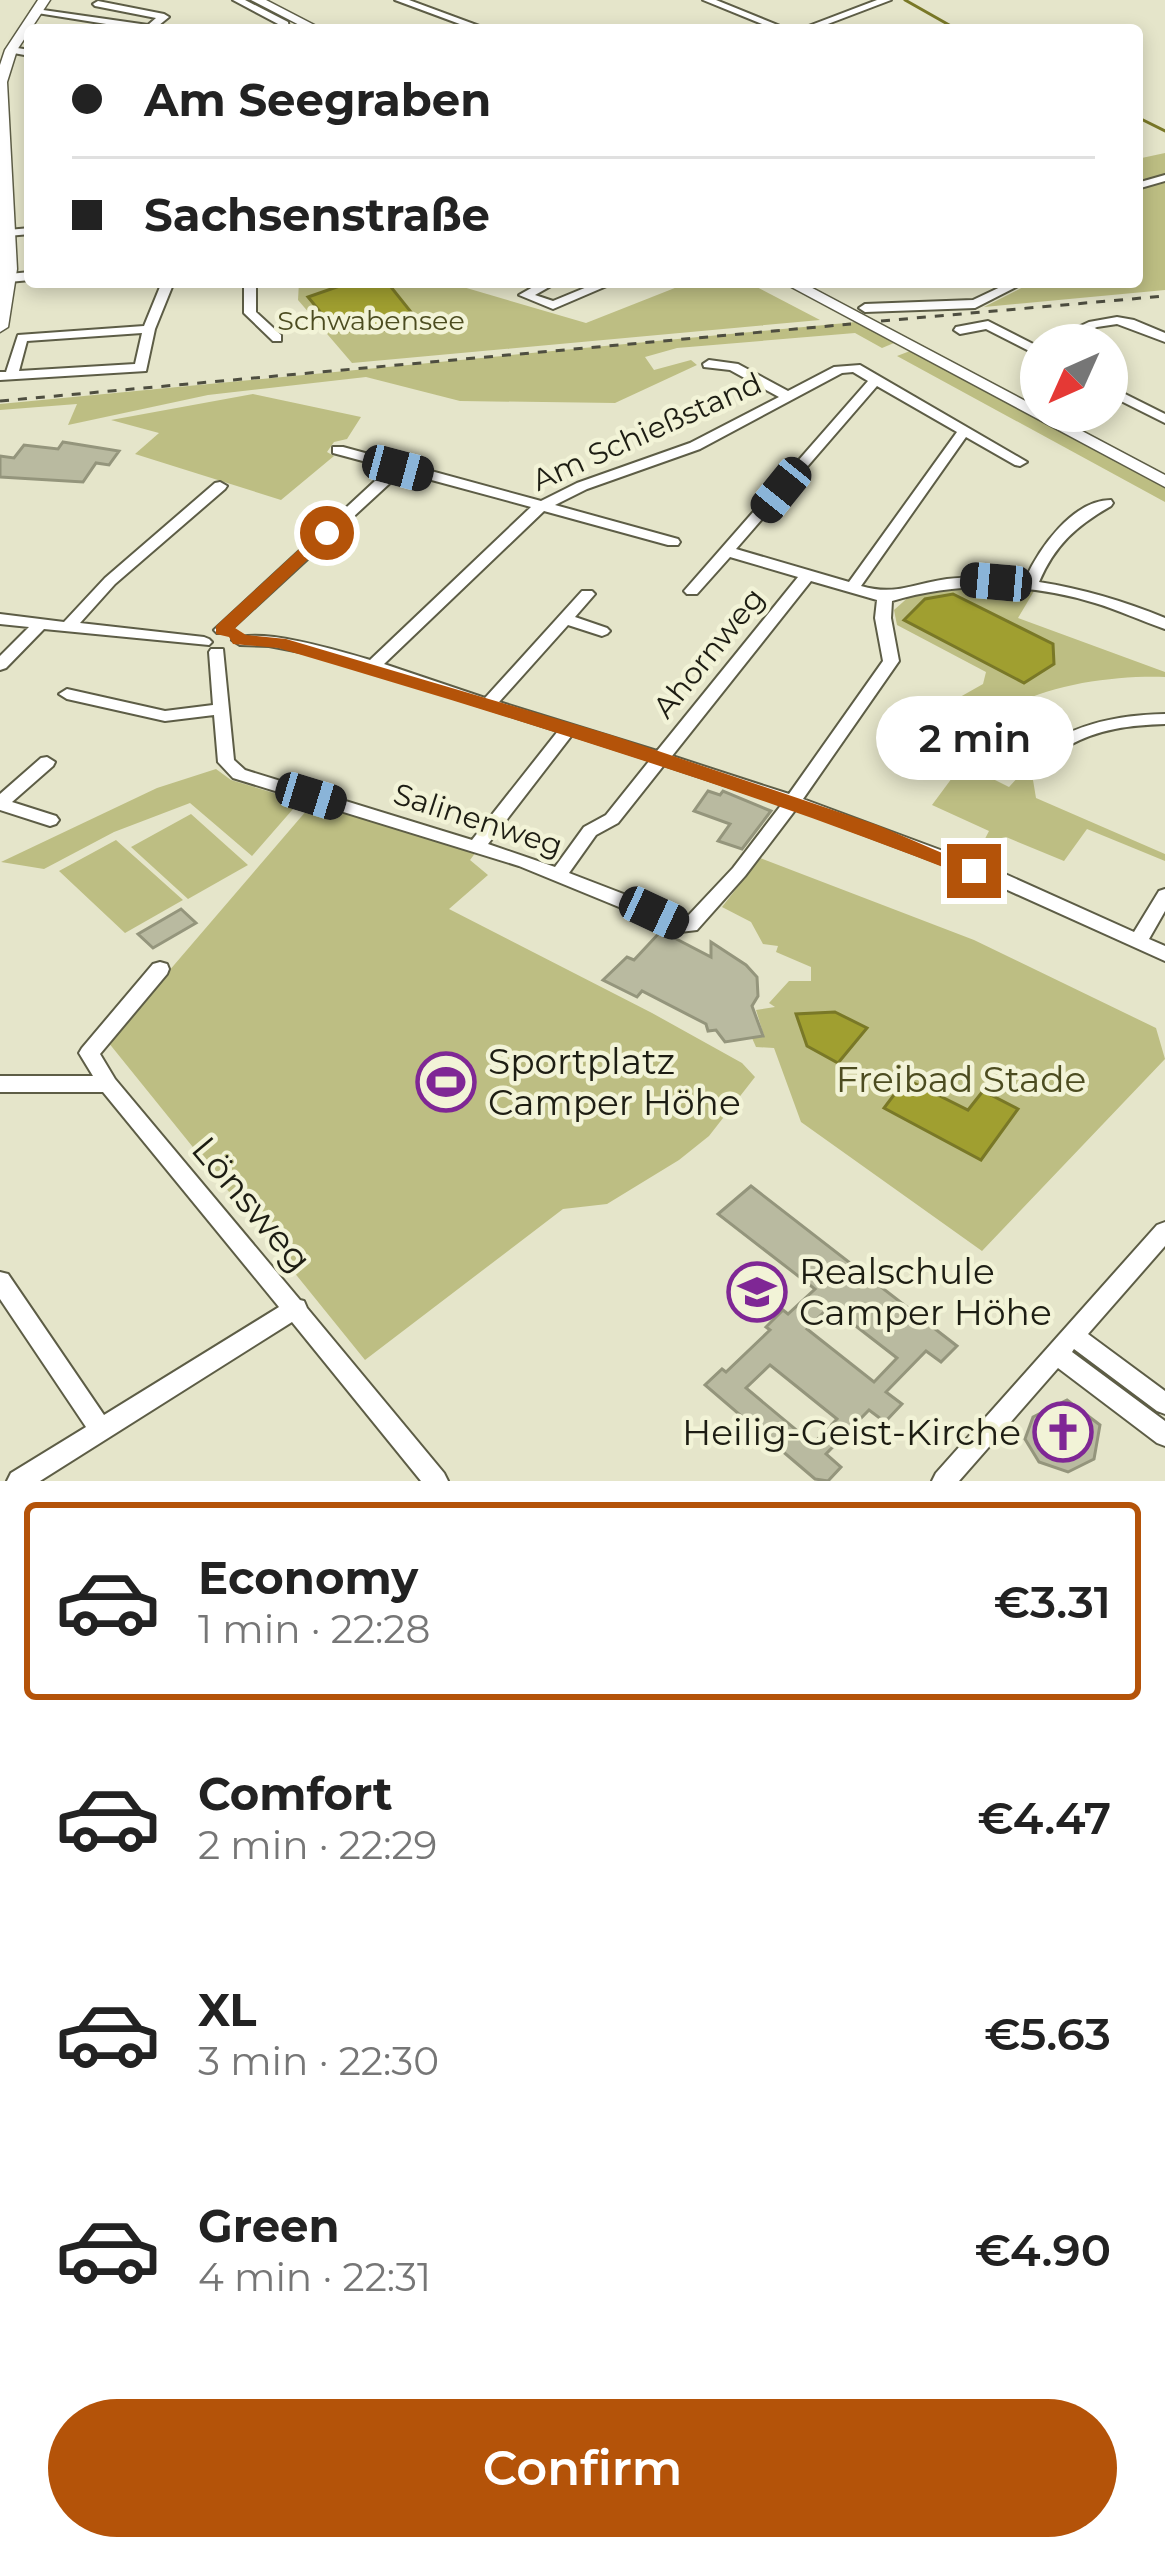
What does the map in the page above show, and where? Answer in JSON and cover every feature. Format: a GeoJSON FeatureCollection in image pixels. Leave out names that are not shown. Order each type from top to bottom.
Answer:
{"type":"FeatureCollection","features":[{"type":"Feature","properties":{"kind":"main road"},"geometry":{"type":"LineString","coordinates":[[257,0],[307,24]]}},
{"type":"Feature","properties":{"kind":"main road"},"geometry":{"type":"LineString","coordinates":[[268,0],[296,18]]}},
{"type":"Feature","properties":{"kind":"main road"},"geometry":{"type":"LineString","coordinates":[[0,324],[8,278],[1,82],[11,50],[24,30]]}},
{"type":"Feature","properties":{"kind":"main road"},"geometry":{"type":"LineString","coordinates":[[801,288],[1165,482]]}},
{"type":"Feature","properties":{"kind":"street"},"geometry":{"type":"LineString","coordinates":[[238,0],[285,24]]}},
{"type":"Feature","properties":{"kind":"street"},"geometry":{"type":"LineString","coordinates":[[400,0],[468,24]]}},
{"type":"Feature","properties":{"kind":"street"},"geometry":{"type":"LineString","coordinates":[[708,0],[769,24]]}},
{"type":"Feature","properties":{"kind":"street"},"geometry":{"type":"LineString","coordinates":[[820,24],[886,0]]}},
{"type":"Feature","properties":{"kind":"street"},"geometry":{"type":"LineString","coordinates":[[98,4],[163,14],[155,24]]}},
{"type":"Feature","properties":{"kind":"street"},"geometry":{"type":"LineString","coordinates":[[40,6],[148,24]]}},
{"type":"Feature","properties":{"kind":"street"},"geometry":{"type":"LineString","coordinates":[[11,50],[24,52]]}},
{"type":"Feature","properties":{"kind":"street"},"geometry":{"type":"LineString","coordinates":[[8,233],[24,232]]}},
{"type":"Feature","properties":{"kind":"street"},"geometry":{"type":"LineString","coordinates":[[8,278],[24,277]]}},
{"type":"Feature","properties":{"kind":"street"},"geometry":{"type":"LineString","coordinates":[[148,329],[22,338],[5,376],[141,368],[148,329],[165,288]]}},
{"type":"Feature","properties":{"kind":"street"},"geometry":{"type":"LineString","coordinates":[[250,288],[250,313],[277,338]]}},
{"type":"Feature","properties":{"kind":"street"},"geometry":{"type":"LineString","coordinates":[[540,288],[525,295],[553,305],[595,288]]}},
{"type":"Feature","properties":{"kind":"street"},"geometry":{"type":"LineString","coordinates":[[865,308],[975,304],[1008,288]]}},
{"type":"Feature","properties":{"kind":"street"},"geometry":{"type":"LineString","coordinates":[[1097,324],[1110,318],[1136,323],[1165,338]]}},
{"type":"Feature","properties":{"kind":"street"},"geometry":{"type":"LineString","coordinates":[[960,330],[988,325],[1020,339]]}},
{"type":"Feature","properties":{"kind":"street"},"geometry":{"type":"LineString","coordinates":[[709,364],[733,367],[789,397]]}},
{"type":"Feature","properties":{"kind":"street","name":"Am Schießstand"},"geometry":{"type":"LineString","coordinates":[[371,668],[539,506],[695,446],[838,370],[855,368],[874,381]]}},
{"type":"Feature","properties":{"kind":"street"},"geometry":{"type":"LineString","coordinates":[[692,591],[874,381],[1021,462]]}},
{"type":"Feature","properties":{"kind":"street"},"geometry":{"type":"LineString","coordinates":[[1128,400],[1165,419]]}},
{"type":"Feature","properties":{"kind":"street"},"geometry":{"type":"LineString","coordinates":[[1148,411],[1165,403]]}},
{"type":"Feature","properties":{"kind":"street"},"geometry":{"type":"LineString","coordinates":[[853,587],[964,431]]}},
{"type":"Feature","properties":{"kind":"street"},"geometry":{"type":"LineString","coordinates":[[338,450],[673,542]]}},
{"type":"Feature","properties":{"kind":"street"},"geometry":{"type":"LineString","coordinates":[[210,647],[211,633],[222,630],[398,468]]}},
{"type":"Feature","properties":{"kind":"street"},"geometry":{"type":"LineString","coordinates":[[68,627],[110,580],[220,486]]}},
{"type":"Feature","properties":{"kind":"street"},"geometry":{"type":"LineString","coordinates":[[1030,585],[1045,548],[1058,533],[1106,503]]}},
{"type":"Feature","properties":{"kind":"street"},"geometry":{"type":"LineString","coordinates":[[730,552],[885,598],[922,584],[962,580],[1030,585],[1162,619]]}},
{"type":"Feature","properties":{"kind":"street","name":"Ahornweg"},"geometry":{"type":"LineString","coordinates":[[560,874],[590,831],[612,819],[808,574]]}},
{"type":"Feature","properties":{"kind":"street"},"geometry":{"type":"LineString","coordinates":[[489,704],[587,594]]}},
{"type":"Feature","properties":{"kind":"street"},"geometry":{"type":"LineString","coordinates":[[792,803],[891,661],[883,618],[885,598]]}},
{"type":"Feature","properties":{"kind":"street"},"geometry":{"type":"LineString","coordinates":[[0,619],[232,649],[240,640]]}},
{"type":"Feature","properties":{"kind":"street"},"geometry":{"type":"LineString","coordinates":[[566,619],[602,631]]}},
{"type":"Feature","properties":{"kind":"street"},"geometry":{"type":"LineString","coordinates":[[0,665],[40,623]]}},
{"type":"Feature","properties":{"kind":"street"},"geometry":{"type":"LineString","coordinates":[[222,630],[237,634],[240,640]]}},
{"type":"Feature","properties":{"kind":"street"},"geometry":{"type":"LineString","coordinates":[[240,640],[279,643],[371,668],[792,803],[946,860],[1165,954]]}},
{"type":"Feature","properties":{"kind":"street","name":"Salinenweg"},"geometry":{"type":"LineString","coordinates":[[210,647],[226,762],[239,774],[560,874],[680,926],[700,917],[792,803]]}},
{"type":"Feature","properties":{"kind":"street"},"geometry":{"type":"LineString","coordinates":[[67,694],[165,716],[221,710]]}},
{"type":"Feature","properties":{"kind":"street"},"geometry":{"type":"LineString","coordinates":[[1035,763],[1058,741],[1097,727],[1165,718]]}},
{"type":"Feature","properties":{"kind":"street"},"geometry":{"type":"LineString","coordinates":[[476,847],[568,728]]}},
{"type":"Feature","properties":{"kind":"street"},"geometry":{"type":"LineString","coordinates":[[3,796],[25,786],[47,762]]}},
{"type":"Feature","properties":{"kind":"street"},"geometry":{"type":"LineString","coordinates":[[3,796],[50,820]]}},
{"type":"Feature","properties":{"kind":"street"},"geometry":{"type":"LineString","coordinates":[[1138,941],[1165,895]]}},
{"type":"Feature","properties":{"kind":"street"},"geometry":{"type":"LineString","coordinates":[[108,1084],[89,1053],[160,969]]}},
{"type":"Feature","properties":{"kind":"street"},"geometry":{"type":"LineString","coordinates":[[0,1084],[108,1084]]}},
{"type":"Feature","properties":{"kind":"street","name":"Lönsweg"},"geometry":{"type":"LineString","coordinates":[[108,1084],[436,1481]]}},
{"type":"Feature","properties":{"kind":"street"},"geometry":{"type":"LineString","coordinates":[[944,1481],[1165,1232]]}},
{"type":"Feature","properties":{"kind":"street"},"geometry":{"type":"LineString","coordinates":[[0,1281],[101,1430]]}},
{"type":"Feature","properties":{"kind":"street"},"geometry":{"type":"LineString","coordinates":[[20,1481],[296,1308]]}},
{"type":"Feature","properties":{"kind":"street"},"geometry":{"type":"LineString","coordinates":[[1066,1346],[1165,1404]]}},
{"type":"Feature","properties":{"kind":"street"},"geometry":{"type":"LineString","coordinates":[[1066,1346],[1165,1435]]}},
{"type":"Feature","properties":{"kind":"green space"},"geometry":{"type":"Polygon","coordinates":[[[1165,153],[1165,290],[984,307],[1021,288],[1143,288],[1143,158],[1165,153]]]}},
{"type":"Feature","properties":{"kind":"green space","name":"Schwabensee"},"geometry":{"type":"Polygon","coordinates":[[[299,288],[466,288],[586,323],[675,288],[759,288],[820,320],[352,363],[298,300],[299,288]]]}},
{"type":"Feature","properties":{"kind":"green space"},"geometry":{"type":"Polygon","coordinates":[[[856,322],[894,343],[882,348],[855,333],[677,348],[645,357],[654,370],[691,360],[697,365],[615,403],[460,401],[366,377],[208,395],[68,425],[77,404],[0,410],[0,404],[856,322]]]}},
{"type":"Feature","properties":{"kind":"green space"},"geometry":{"type":"Polygon","coordinates":[[[910,351],[1020,410],[1020,423],[897,356],[910,351]]]}},
{"type":"Feature","properties":{"kind":"green space"},"geometry":{"type":"Polygon","coordinates":[[[253,394],[361,417],[347,439],[334,442],[327,452],[334,456],[281,500],[135,454],[159,433],[111,420],[253,394]]]}},
{"type":"Feature","properties":{"kind":"green space"},"geometry":{"type":"Polygon","coordinates":[[[1037,432],[1062,432],[1165,487],[1165,502],[1037,432]]]}},
{"type":"Feature","properties":{"kind":"green space"},"geometry":{"type":"Polygon","coordinates":[[[942,587],[1034,591],[1018,618],[1165,672],[1165,677],[1081,683],[1037,695],[1003,713],[959,762],[1009,787],[1031,763],[1037,765],[1032,774],[1036,798],[1165,854],[1165,861],[1087,829],[1064,861],[1006,837],[997,839],[982,864],[973,862],[989,831],[932,805],[952,778],[930,759],[989,712],[960,697],[983,684],[986,672],[897,625],[894,610],[912,594],[942,587]],[[905,619],[1024,683],[1052,644],[905,619]]]}},
{"type":"Feature","properties":{"kind":"green space"},"geometry":{"type":"Polygon","coordinates":[[[216,769],[231,780],[300,801],[252,856],[190,803],[114,832],[44,869],[1,862],[157,788],[216,769]]]}},
{"type":"Feature","properties":{"kind":"green space","name":"Sportplatz Camper Höhe"},"geometry":{"type":"Polygon","coordinates":[[[313,803],[476,852],[470,860],[488,875],[449,909],[652,1013],[742,1063],[755,1077],[709,1136],[679,1160],[607,1204],[563,1209],[365,1360],[108,1042],[313,803]]]}},
{"type":"Feature","properties":{"kind":"green space"},"geometry":{"type":"Polygon","coordinates":[[[191,814],[248,865],[188,899],[131,847],[191,814]]]}},
{"type":"Feature","properties":{"kind":"green space"},"geometry":{"type":"Polygon","coordinates":[[[116,840],[183,900],[125,933],[59,871],[116,840]]]}},
{"type":"Feature","properties":{"kind":"green space","name":"Freibad Stade"},"geometry":{"type":"Polygon","coordinates":[[[760,858],[974,940],[1156,1028],[1165,1059],[982,1251],[801,1122],[774,1048],[756,1047],[752,1038],[764,1036],[756,1010],[775,1007],[769,1003],[789,981],[811,981],[811,967],[776,952],[778,946],[763,944],[751,922],[722,907],[760,858]]]}},
{"type":"Feature","properties":{"kind":"shaded area","name":"Schwabensee"},"geometry":{"type":"Polygon","coordinates":[[[334,288],[392,288],[415,317],[394,330],[336,331],[308,297],[334,288]]]}},
{"type":"Feature","properties":{"kind":"shaded area"},"geometry":{"type":"Polygon","coordinates":[[[953,594],[1053,644],[1054,664],[1024,683],[904,620],[925,599],[953,594]]]}},
{"type":"Feature","properties":{"kind":"shaded area"},"geometry":{"type":"Polygon","coordinates":[[[835,1012],[867,1028],[838,1063],[807,1046],[796,1014],[835,1012]]]}},
{"type":"Feature","properties":{"kind":"shaded area"},"geometry":{"type":"Polygon","coordinates":[[[906,1079],[968,1110],[983,1091],[1018,1109],[981,1160],[884,1108],[906,1079]]]}},
{"type":"Feature","properties":{"kind":"building"},"geometry":{"type":"Polygon","coordinates":[[[63,442],[119,451],[109,465],[96,463],[83,482],[0,477],[0,456],[14,458],[24,445],[58,449],[63,442]]]}},
{"type":"Feature","properties":{"kind":"building"},"geometry":{"type":"Polygon","coordinates":[[[708,791],[720,795],[723,791],[771,811],[742,849],[718,841],[730,824],[694,811],[708,791]]]}},
{"type":"Feature","properties":{"kind":"building"},"geometry":{"type":"Polygon","coordinates":[[[181,909],[196,923],[153,948],[138,934],[181,909]]]}},
{"type":"Feature","properties":{"kind":"building"},"geometry":{"type":"Polygon","coordinates":[[[661,931],[711,957],[711,942],[746,965],[757,977],[758,996],[752,1006],[763,1036],[725,1042],[716,1030],[708,1031],[706,1024],[642,991],[637,997],[603,980],[627,957],[634,960],[661,931]]]}},
{"type":"Feature","properties":{"kind":"building","name":"Realschule Camper Höhe"},"geometry":{"type":"Polygon","coordinates":[[[751,1186],[957,1346],[941,1362],[926,1351],[886,1392],[902,1404],[885,1422],[869,1410],[826,1454],[841,1467],[828,1481],[815,1479],[705,1385],[722,1369],[726,1372],[770,1330],[766,1327],[783,1310],[788,1314],[815,1289],[718,1214],[751,1186]],[[830,1306],[807,1329],[874,1382],[897,1358],[830,1306]],[[770,1365],[746,1388],[813,1444],[837,1419],[770,1365]]]}},
{"type":"Feature","properties":{"kind":"building","name":"Heilig-Geist-Kirche"},"geometry":{"type":"Polygon","coordinates":[[[1067,1400],[1100,1425],[1094,1459],[1068,1472],[1039,1462],[1025,1439],[1033,1417],[1067,1400]]]}},
{"type":"Feature","properties":{"kind":"waterway"},"geometry":{"type":"LineString","coordinates":[[905,0],[947,24]]}},
{"type":"Feature","properties":{"kind":"waterway"},"geometry":{"type":"LineString","coordinates":[[1143,120],[1165,131]]}},
{"type":"Feature","properties":{"kind":"railway"},"geometry":{"type":"LineString","coordinates":[[881,321],[1165,296]]}},
{"type":"Feature","properties":{"kind":"railway"},"geometry":{"type":"LineString","coordinates":[[0,401],[851,324]]}},
{"type":"Feature","properties":{"kind":"place","name":"Sportplatz Camper Höhe"},"geometry":{"type":"Point","coordinates":[446,1082]}},
{"type":"Feature","properties":{"kind":"place","name":"Realschule Camper Höhe"},"geometry":{"type":"Point","coordinates":[757,1292]}},
{"type":"Feature","properties":{"kind":"place","name":"Heilig-Geist-Kirche"},"geometry":{"type":"Point","coordinates":[1063,1432]}},
{"type":"Feature","properties":{"kind":"route"},"geometry":{"type":"LineString","coordinates":[[327,533],[222,630],[237,634],[240,640],[279,643],[371,668],[604,739],[870,830],[974,871]]}}]}
